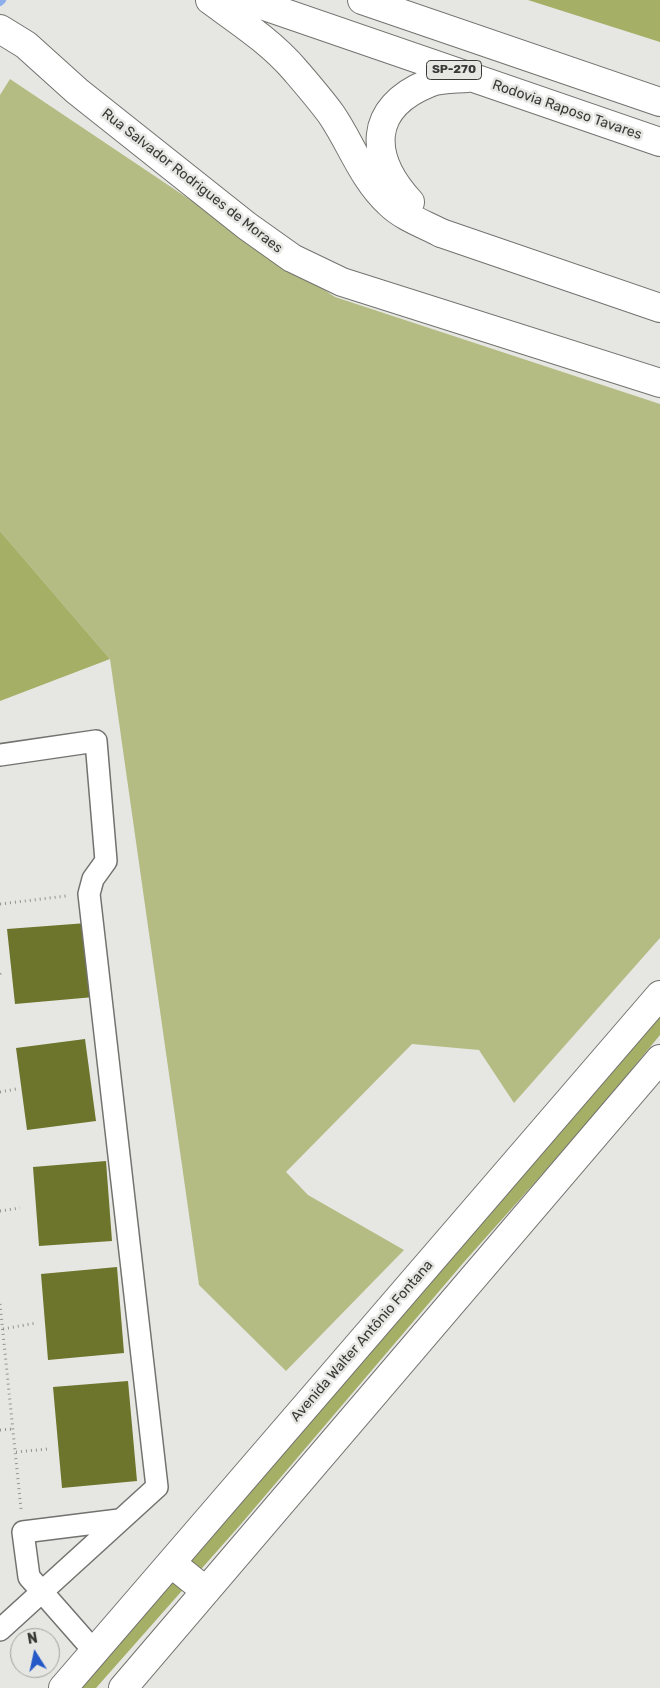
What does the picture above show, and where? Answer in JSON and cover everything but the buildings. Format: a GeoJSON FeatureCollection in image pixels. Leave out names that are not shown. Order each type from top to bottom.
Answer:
{"type":"FeatureCollection","features":[{"type":"Feature","properties":{"kind":"main road"},"geometry":{"type":"LineString","coordinates":[[210,0],[275,48],[295,69],[331,115],[356,160],[375,188],[403,214],[441,233],[660,308]]}},
{"type":"Feature","properties":{"kind":"main road","name":"Rodovia Raposo Tavares"},"geometry":{"type":"LineString","coordinates":[[247,0],[660,142]]}},
{"type":"Feature","properties":{"kind":"main road","name":"SP-270"},"geometry":{"type":"LineString","coordinates":[[362,0],[660,102]]}},
{"type":"Feature","properties":{"kind":"main road","name":"Rua Salvador Rodrigues de Moraes"},"geometry":{"type":"LineString","coordinates":[[0,29],[26,45],[77,92],[247,226],[292,258],[342,282],[660,383]]}},
{"type":"Feature","properties":{"kind":"main road"},"geometry":{"type":"LineString","coordinates":[[441,233],[408,200],[389,174],[381,147],[382,122],[390,109],[404,97],[430,82],[474,77]]}},
{"type":"Feature","properties":{"kind":"main road","name":"Avenida Walter Antônio Fontana"},"geometry":{"type":"LineString","coordinates":[[63,1688],[660,995]]}},
{"type":"Feature","properties":{"kind":"main road"},"geometry":{"type":"LineString","coordinates":[[123,1688],[660,1059]]}},
{"type":"Feature","properties":{"kind":"main road"},"geometry":{"type":"LineString","coordinates":[[411,1284],[445,1311]]}},
{"type":"Feature","properties":{"kind":"main road"},"geometry":{"type":"LineString","coordinates":[[171,1563],[206,1591]]}},
{"type":"Feature","properties":{"kind":"street"},"geometry":{"type":"LineString","coordinates":[[0,755],[96,741],[106,861],[93,879],[89,894],[157,1487],[0,1630]]}},
{"type":"Feature","properties":{"kind":"street"},"geometry":{"type":"LineString","coordinates":[[94,1652],[29,1577],[24,1532],[119,1520]]}},
{"type":"Feature","properties":{"kind":"path"},"geometry":{"type":"LineString","coordinates":[[0,904],[89,894]]}},
{"type":"Feature","properties":{"kind":"path"},"geometry":{"type":"LineString","coordinates":[[0,1092],[16,1089]]}},
{"type":"Feature","properties":{"kind":"path"},"geometry":{"type":"LineString","coordinates":[[0,1211],[20,1208]]}},
{"type":"Feature","properties":{"kind":"path"},"geometry":{"type":"LineString","coordinates":[[0,1306],[24,1532]]}},
{"type":"Feature","properties":{"kind":"path"},"geometry":{"type":"LineString","coordinates":[[3,1329],[36,1323]]}},
{"type":"Feature","properties":{"kind":"path"},"geometry":{"type":"LineString","coordinates":[[0,1430],[13,1429]]}},
{"type":"Feature","properties":{"kind":"path"},"geometry":{"type":"LineString","coordinates":[[16,1452],[48,1449]]}},
{"type":"Feature","properties":{"kind":"green space"},"geometry":{"type":"Polygon","coordinates":[[[528,0],[660,0],[660,42],[528,0]]]}},
{"type":"Feature","properties":{"kind":"green space"},"geometry":{"type":"Polygon","coordinates":[[[10,79],[335,297],[660,404],[660,938],[514,1103],[479,1050],[412,1044],[286,1172],[308,1195],[404,1250],[286,1371],[199,1285],[110,659],[0,531],[0,95],[10,79]]]}},
{"type":"Feature","properties":{"kind":"green space"},"geometry":{"type":"Polygon","coordinates":[[[0,531],[110,659],[0,701],[0,531]]]}},
{"type":"Feature","properties":{"kind":"green space"},"geometry":{"type":"Polygon","coordinates":[[[660,1009],[660,1035],[586,1125],[464,1262],[241,1524],[96,1688],[67,1688],[660,1009]]]}}]}
